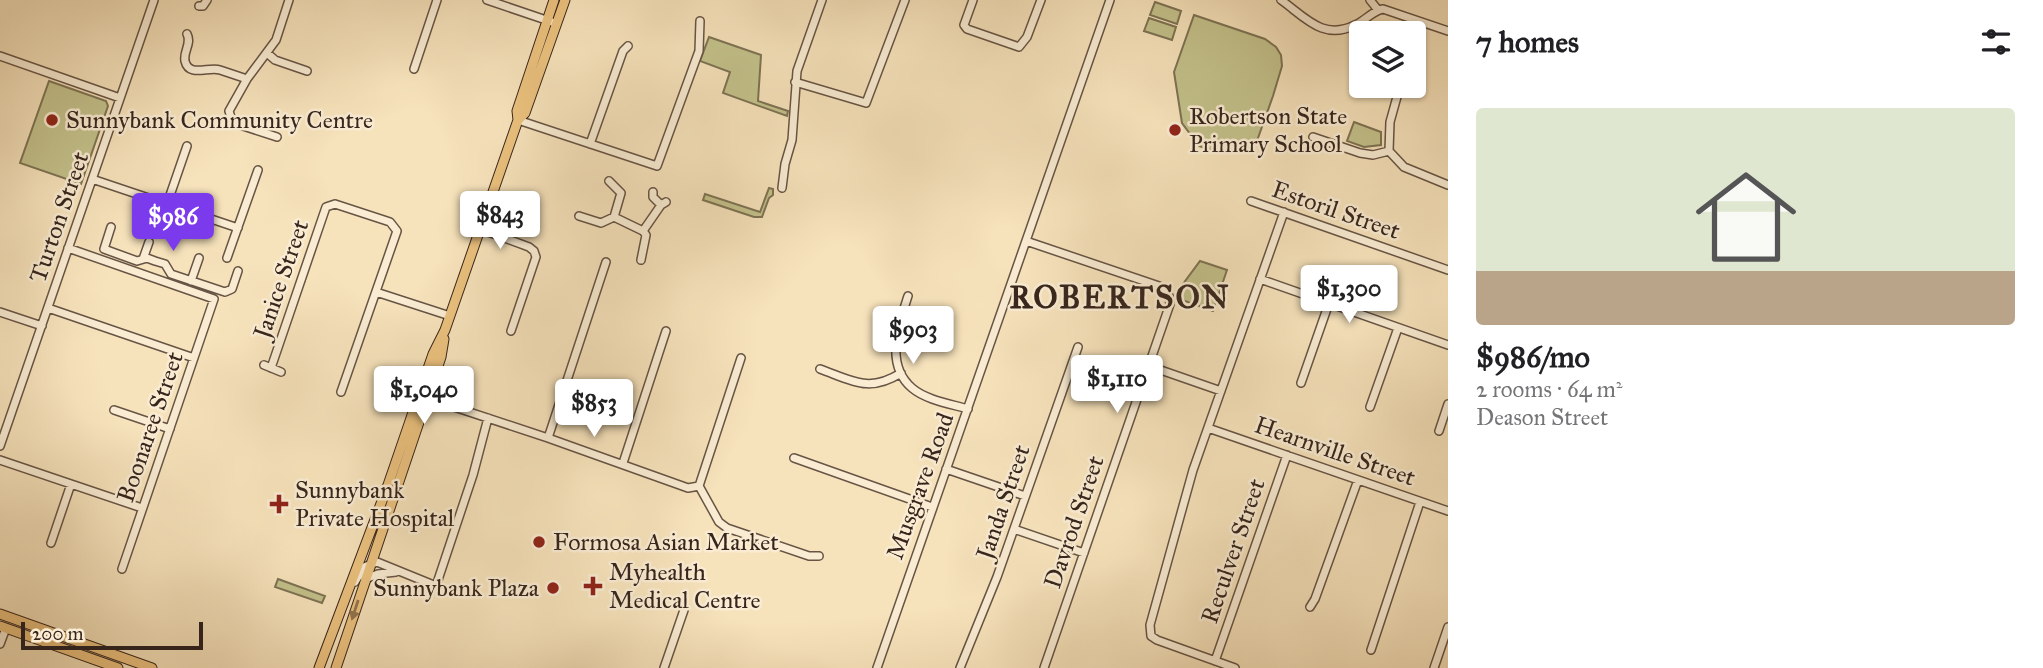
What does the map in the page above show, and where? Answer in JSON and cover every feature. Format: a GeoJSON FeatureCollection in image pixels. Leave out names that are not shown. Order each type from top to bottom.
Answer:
{"type":"FeatureCollection","features":[{"type":"Feature","properties":{"kind":"main road"},"geometry":{"type":"LineString","coordinates":[[552,22],[554,0]]}},
{"type":"Feature","properties":{"kind":"main road"},"geometry":{"type":"LineString","coordinates":[[319,668],[388,485],[441,357],[445,330],[518,120],[517,111],[552,22],[565,0]]}},
{"type":"Feature","properties":{"kind":"main road"},"geometry":{"type":"LineString","coordinates":[[336,668],[423,396]]}},
{"type":"Feature","properties":{"kind":"main road"},"geometry":{"type":"LineString","coordinates":[[0,614],[132,664],[152,668]]}},
{"type":"Feature","properties":{"kind":"main road"},"geometry":{"type":"LineString","coordinates":[[3,627],[118,668]]}},
{"type":"Feature","properties":{"kind":"street","name":"Turton Street"},"geometry":{"type":"LineString","coordinates":[[0,446],[154,0]]}},
{"type":"Feature","properties":{"kind":"street"},"geometry":{"type":"LineString","coordinates":[[199,6],[203,6],[207,0]]}},
{"type":"Feature","properties":{"kind":"street"},"geometry":{"type":"LineString","coordinates":[[276,137],[237,124],[230,117],[232,104],[276,40],[289,0]]}},
{"type":"Feature","properties":{"kind":"street"},"geometry":{"type":"LineString","coordinates":[[414,69],[436,0]]}},
{"type":"Feature","properties":{"kind":"street"},"geometry":{"type":"LineString","coordinates":[[487,0],[552,22]]}},
{"type":"Feature","properties":{"kind":"street"},"geometry":{"type":"LineString","coordinates":[[782,188],[785,164],[793,140],[797,71],[822,0]]}},
{"type":"Feature","properties":{"kind":"street"},"geometry":{"type":"LineString","coordinates":[[795,82],[866,103],[905,0]]}},
{"type":"Feature","properties":{"kind":"street"},"geometry":{"type":"LineString","coordinates":[[973,0],[964,25],[967,29],[1019,47],[1027,37],[1041,0]]}},
{"type":"Feature","properties":{"kind":"street","name":"Musgrave Road"},"geometry":{"type":"LineString","coordinates":[[877,668],[1110,0]]}},
{"type":"Feature","properties":{"kind":"street"},"geometry":{"type":"LineString","coordinates":[[1281,0],[1312,26],[1326,31],[1343,30],[1357,25],[1383,9],[1448,31]]}},
{"type":"Feature","properties":{"kind":"street"},"geometry":{"type":"LineString","coordinates":[[1370,0],[1378,10]]}},
{"type":"Feature","properties":{"kind":"street"},"geometry":{"type":"LineString","coordinates":[[518,120],[657,166],[699,51],[700,21]]}},
{"type":"Feature","properties":{"kind":"street"},"geometry":{"type":"LineString","coordinates":[[187,34],[190,41],[185,55],[190,69],[219,69],[247,79]]}},
{"type":"Feature","properties":{"kind":"street"},"geometry":{"type":"LineString","coordinates":[[590,144],[623,51],[628,46]]}},
{"type":"Feature","properties":{"kind":"street"},"geometry":{"type":"LineString","coordinates":[[267,53],[275,60],[307,71]]}},
{"type":"Feature","properties":{"kind":"street"},"geometry":{"type":"LineString","coordinates":[[0,56],[120,97]]}},
{"type":"Feature","properties":{"kind":"street"},"geometry":{"type":"LineString","coordinates":[[1397,98],[1390,122],[1389,151],[1404,167],[1448,185]]}},
{"type":"Feature","properties":{"kind":"street"},"geometry":{"type":"LineString","coordinates":[[1313,137],[1360,153],[1373,155],[1389,151]]}},
{"type":"Feature","properties":{"kind":"street"},"geometry":{"type":"LineString","coordinates":[[167,204],[187,146]]}},
{"type":"Feature","properties":{"kind":"street"},"geometry":{"type":"LineString","coordinates":[[228,258],[258,170]]}},
{"type":"Feature","properties":{"kind":"street"},"geometry":{"type":"LineString","coordinates":[[93,179],[238,228]]}},
{"type":"Feature","properties":{"kind":"street"},"geometry":{"type":"LineString","coordinates":[[579,216],[601,223],[614,217],[621,193],[608,181]]}},
{"type":"Feature","properties":{"kind":"street"},"geometry":{"type":"LineString","coordinates":[[643,231],[664,203],[653,197],[653,192]]}},
{"type":"Feature","properties":{"kind":"street","name":"Estoril Street"},"geometry":{"type":"LineString","coordinates":[[1251,201],[1448,270]]}},
{"type":"Feature","properties":{"kind":"street","name":"Janice Street"},"geometry":{"type":"LineString","coordinates":[[281,372],[268,367],[326,207],[330,204],[390,222],[396,227],[397,231],[376,292]]}},
{"type":"Feature","properties":{"kind":"street"},"geometry":{"type":"LineString","coordinates":[[1236,668],[1157,640],[1151,636],[1150,625],[1193,470],[1284,212]]}},
{"type":"Feature","properties":{"kind":"street"},"geometry":{"type":"LineString","coordinates":[[614,217],[646,235],[641,260]]}},
{"type":"Feature","properties":{"kind":"street"},"geometry":{"type":"LineString","coordinates":[[111,227],[104,249],[137,261],[146,258],[164,264],[171,274],[191,281],[225,292],[230,291],[238,271]]}},
{"type":"Feature","properties":{"kind":"street"},"geometry":{"type":"LineString","coordinates":[[480,229],[529,247],[536,257],[511,331]]}},
{"type":"Feature","properties":{"kind":"street","name":"Davrod Street"},"geometry":{"type":"LineString","coordinates":[[1026,241],[1159,286],[1166,291],[1170,304],[1044,668]]}},
{"type":"Feature","properties":{"kind":"street"},"geometry":{"type":"LineString","coordinates":[[143,259],[149,242]]}},
{"type":"Feature","properties":{"kind":"street","name":"Boonaree Street"},"geometry":{"type":"LineString","coordinates":[[68,248],[215,299],[122,569]]}},
{"type":"Feature","properties":{"kind":"street"},"geometry":{"type":"LineString","coordinates":[[191,281],[199,258]]}},
{"type":"Feature","properties":{"kind":"street"},"geometry":{"type":"LineString","coordinates":[[548,438],[606,262]]}},
{"type":"Feature","properties":{"kind":"street"},"geometry":{"type":"LineString","coordinates":[[1260,279],[1448,345]]}},
{"type":"Feature","properties":{"kind":"street"},"geometry":{"type":"LineString","coordinates":[[341,391],[376,292],[450,316]]}},
{"type":"Feature","properties":{"kind":"street"},"geometry":{"type":"LineString","coordinates":[[908,296],[895,341],[901,373],[912,388],[968,410]]}},
{"type":"Feature","properties":{"kind":"street"},"geometry":{"type":"LineString","coordinates":[[1301,383],[1329,303]]}},
{"type":"Feature","properties":{"kind":"street"},"geometry":{"type":"LineString","coordinates":[[48,308],[194,358]]}},
{"type":"Feature","properties":{"kind":"street"},"geometry":{"type":"LineString","coordinates":[[0,312],[41,326]]}},
{"type":"Feature","properties":{"kind":"street"},"geometry":{"type":"LineString","coordinates":[[1370,407],[1398,328]]}},
{"type":"Feature","properties":{"kind":"street"},"geometry":{"type":"LineString","coordinates":[[623,463],[666,331]]}},
{"type":"Feature","properties":{"kind":"street","name":"Janda Street"},"geometry":{"type":"LineString","coordinates":[[960,668],[1014,529],[1079,347]]}},
{"type":"Feature","properties":{"kind":"street"},"geometry":{"type":"LineString","coordinates":[[741,358],[699,486],[719,522],[727,528],[809,556],[819,556]]}},
{"type":"Feature","properties":{"kind":"street"},"geometry":{"type":"LineString","coordinates":[[1149,366],[1221,390]]}},
{"type":"Feature","properties":{"kind":"street"},"geometry":{"type":"LineString","coordinates":[[820,369],[874,385],[901,373]]}},
{"type":"Feature","properties":{"kind":"street"},"geometry":{"type":"LineString","coordinates":[[423,396],[623,463],[688,488],[699,486]]}},
{"type":"Feature","properties":{"kind":"street"},"geometry":{"type":"LineString","coordinates":[[1439,430],[1448,404]]}},
{"type":"Feature","properties":{"kind":"street"},"geometry":{"type":"LineString","coordinates":[[114,410],[170,429]]}},
{"type":"Feature","properties":{"kind":"street"},"geometry":{"type":"LineString","coordinates":[[349,586],[356,581],[362,568],[370,563],[380,563],[436,586],[473,475],[488,418]]}},
{"type":"Feature","properties":{"kind":"street","name":"Hearnville Street"},"geometry":{"type":"LineString","coordinates":[[1209,428],[1448,511]]}},
{"type":"Feature","properties":{"kind":"street","name":"Reculver Street"},"geometry":{"type":"LineString","coordinates":[[1215,661],[1287,455]]}},
{"type":"Feature","properties":{"kind":"street"},"geometry":{"type":"LineString","coordinates":[[794,458],[932,508]]}},
{"type":"Feature","properties":{"kind":"street"},"geometry":{"type":"LineString","coordinates":[[0,460],[142,508]]}},
{"type":"Feature","properties":{"kind":"street"},"geometry":{"type":"LineString","coordinates":[[946,469],[1025,496]]}},
{"type":"Feature","properties":{"kind":"street"},"geometry":{"type":"LineString","coordinates":[[1310,607],[1358,480]]}},
{"type":"Feature","properties":{"kind":"street"},"geometry":{"type":"LineString","coordinates":[[51,543],[71,484]]}},
{"type":"Feature","properties":{"kind":"street"},"geometry":{"type":"LineString","coordinates":[[1371,650],[1420,502]]}},
{"type":"Feature","properties":{"kind":"street"},"geometry":{"type":"LineString","coordinates":[[1014,529],[1084,554]]}},
{"type":"Feature","properties":{"kind":"street"},"geometry":{"type":"LineString","coordinates":[[365,579],[380,573],[397,572]]}},
{"type":"Feature","properties":{"kind":"street"},"geometry":{"type":"LineString","coordinates":[[664,668],[684,610]]}},
{"type":"Feature","properties":{"kind":"street"},"geometry":{"type":"LineString","coordinates":[[0,644],[3,627]]}},
{"type":"Feature","properties":{"kind":"street"},"geometry":{"type":"LineString","coordinates":[[1434,668],[1448,627]]}},
{"type":"Feature","properties":{"kind":"shaded area"},"geometry":{"type":"Polygon","coordinates":[[[1155,2],[1181,11],[1177,24],[1150,15],[1155,2]]]}},
{"type":"Feature","properties":{"kind":"shaded area"},"geometry":{"type":"Polygon","coordinates":[[[1194,15],[1265,39],[1276,47],[1281,55],[1282,66],[1273,96],[1258,138],[1251,147],[1232,153],[1210,150],[1199,146],[1182,123],[1174,72],[1194,15]]]}},
{"type":"Feature","properties":{"kind":"shaded area"},"geometry":{"type":"Polygon","coordinates":[[[1149,18],[1176,27],[1172,40],[1144,31],[1149,18]]]}},
{"type":"Feature","properties":{"kind":"shaded area"},"geometry":{"type":"Polygon","coordinates":[[[709,37],[761,55],[758,101],[788,111],[787,116],[723,93],[730,72],[700,61],[709,37]]]}},
{"type":"Feature","properties":{"kind":"shaded area"},"geometry":{"type":"Polygon","coordinates":[[[49,81],[106,101],[108,106],[81,184],[20,163],[49,81]]]}},
{"type":"Feature","properties":{"kind":"shaded area"},"geometry":{"type":"Polygon","coordinates":[[[1354,122],[1381,132],[1381,145],[1364,147],[1347,141],[1354,122]]]}},
{"type":"Feature","properties":{"kind":"shaded area"},"geometry":{"type":"Polygon","coordinates":[[[769,188],[773,189],[773,195],[769,198],[762,217],[754,217],[703,200],[705,194],[760,212],[769,188]]]}},
{"type":"Feature","properties":{"kind":"shaded area"},"geometry":{"type":"Polygon","coordinates":[[[1200,261],[1227,270],[1213,311],[1182,300],[1180,288],[1200,261]]]}},
{"type":"Feature","properties":{"kind":"shaded area"},"geometry":{"type":"Polygon","coordinates":[[[278,579],[325,596],[322,603],[275,587],[278,579]]]}},
{"type":"Feature","properties":{"kind":"place","name":"Sunnybank Community Centre"},"geometry":{"type":"Point","coordinates":[52,120]}},
{"type":"Feature","properties":{"kind":"place","name":"Robertson State Primary School"},"geometry":{"type":"Point","coordinates":[1175,130]}},
{"type":"Feature","properties":{"kind":"place","name":"Sunnybank Private Hospital"},"geometry":{"type":"Point","coordinates":[279,504]}},
{"type":"Feature","properties":{"kind":"place","name":"Formosa Asian Market"},"geometry":{"type":"Point","coordinates":[539,542]}},
{"type":"Feature","properties":{"kind":"place","name":"Myhealth Medical Centre"},"geometry":{"type":"Point","coordinates":[593,586]}},
{"type":"Feature","properties":{"kind":"place","name":"Sunnybank Plaza"},"geometry":{"type":"Point","coordinates":[553,588]}},
{"type":"Feature","properties":{"kind":"district","name":"ROBERTSON"},"geometry":{"type":"Point","coordinates":[1120,297]}}]}
